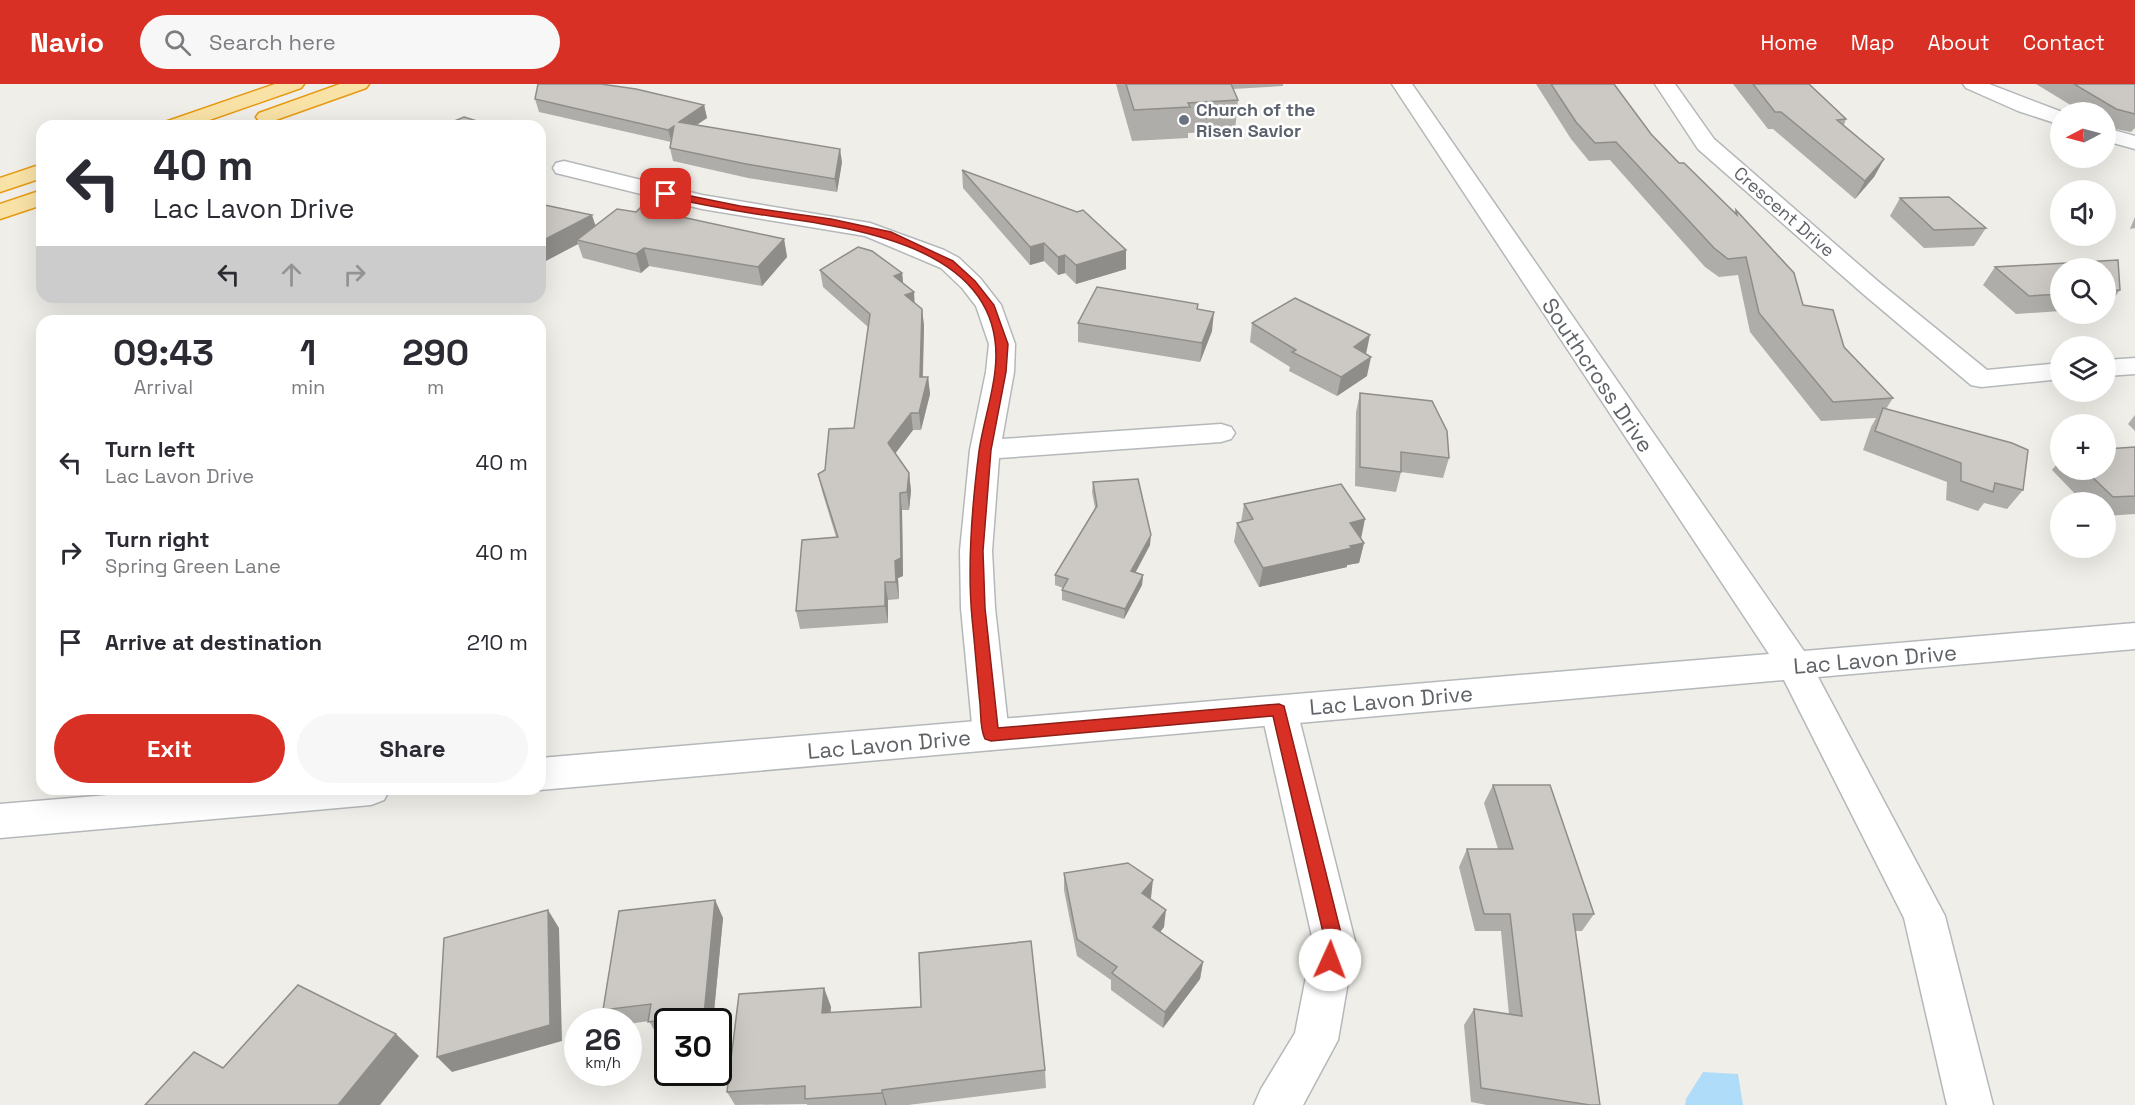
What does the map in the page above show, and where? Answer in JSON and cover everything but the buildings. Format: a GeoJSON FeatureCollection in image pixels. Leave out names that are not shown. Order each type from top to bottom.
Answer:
{"type":"FeatureCollection","features":[{"type":"Feature","properties":{"kind":"highway"},"geometry":{"type":"LineString","coordinates":[[189,120],[294,84]]}},
{"type":"Feature","properties":{"kind":"highway"},"geometry":{"type":"LineString","coordinates":[[259,120],[359,84]]}},
{"type":"Feature","properties":{"kind":"highway"},"geometry":{"type":"LineString","coordinates":[[0,185],[36,173]]}},
{"type":"Feature","properties":{"kind":"highway"},"geometry":{"type":"LineString","coordinates":[[0,212],[36,199]]}},
{"type":"Feature","properties":{"kind":"street","name":"Southcross Drive"},"geometry":{"type":"LineString","coordinates":[[1402,84],[1795,666],[1924,916],[1971,1105]]}},
{"type":"Feature","properties":{"kind":"street","name":"Crescent Drive"},"geometry":{"type":"LineString","coordinates":[[1665,84],[1706,144],[1871,288],[1981,380],[2050,372]]}},
{"type":"Feature","properties":{"kind":"street"},"geometry":{"type":"LineString","coordinates":[[1973,84],[2050,115]]}},
{"type":"Feature","properties":{"kind":"street"},"geometry":{"type":"LineString","coordinates":[[2116,137],[2135,143]]}},
{"type":"Feature","properties":{"kind":"street"},"geometry":{"type":"LineString","coordinates":[[564,168],[702,202],[870,230],[903,240],[950,263],[972,283],[988,305],[1002,344],[1000,372],[985,450],[976,551],[978,608],[991,735]]}},
{"type":"Feature","properties":{"kind":"street"},"geometry":{"type":"LineString","coordinates":[[2116,367],[2135,366]]}},
{"type":"Feature","properties":{"kind":"street"},"geometry":{"type":"LineString","coordinates":[[985,450],[1221,433]]}},
{"type":"Feature","properties":{"kind":"street","name":"Lac Lavon Drive"},"geometry":{"type":"LineString","coordinates":[[546,773],[2135,636]]}},
{"type":"Feature","properties":{"kind":"street"},"geometry":{"type":"LineString","coordinates":[[1277,1105],[1316,1040],[1334,941],[1279,710]]}},
{"type":"Feature","properties":{"kind":"street"},"geometry":{"type":"LineString","coordinates":[[0,821],[301,795]]}},
{"type":"Feature","properties":{"kind":"water"},"geometry":{"type":"Polygon","coordinates":[[[1703,1072],[1738,1074],[1743,1105],[1685,1105],[1686,1099],[1703,1072]]]}},
{"type":"Feature","properties":{"kind":"place","name":"Church of the Risen Savior"},"geometry":{"type":"Point","coordinates":[1184,120]}},
{"type":"Feature","properties":{"kind":"route"},"geometry":{"type":"LineString","coordinates":[[666,194],[888,234],[950,263],[972,283],[988,305],[1002,344],[1000,372],[985,450],[976,551],[983,671],[991,735],[1279,710],[1334,941],[1330,960]]}}]}
